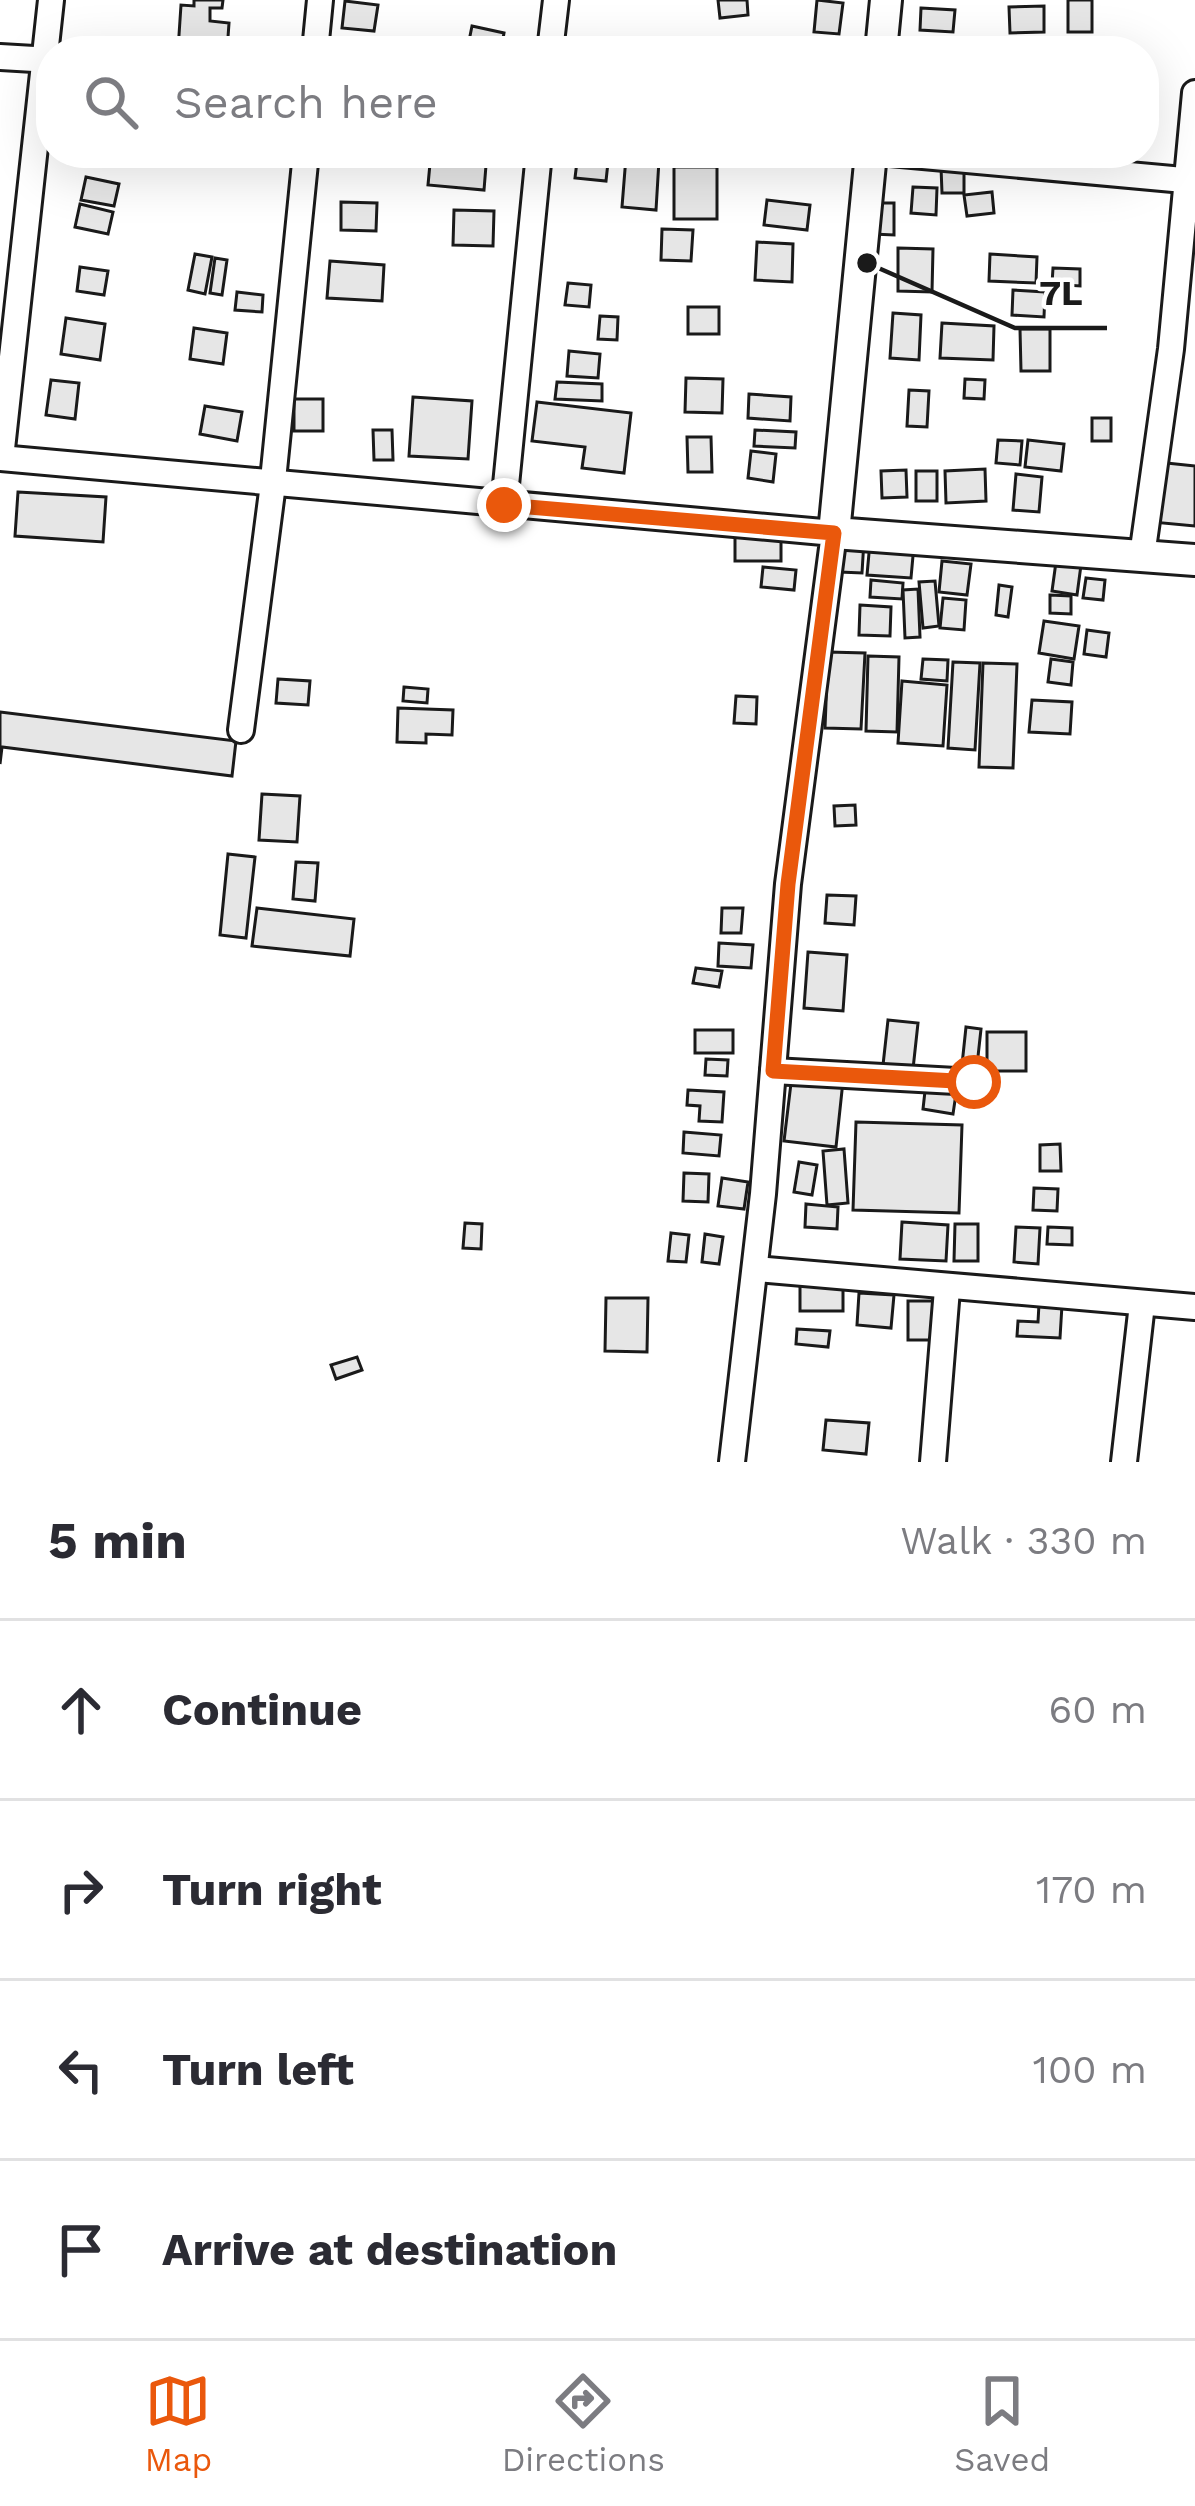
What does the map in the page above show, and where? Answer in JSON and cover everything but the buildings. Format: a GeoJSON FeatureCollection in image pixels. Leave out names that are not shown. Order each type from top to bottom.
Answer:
{"type":"FeatureCollection","features":[{"type":"Feature","properties":{"kind":"main road"},"geometry":{"type":"LineString","coordinates":[[882,36],[886,0]]}},
{"type":"Feature","properties":{"kind":"main road"},"geometry":{"type":"LineString","coordinates":[[870,168],[834,533],[1195,560]]}},
{"type":"Feature","properties":{"kind":"street"},"geometry":{"type":"LineString","coordinates":[[51,36],[52,0]]}},
{"type":"Feature","properties":{"kind":"street"},"geometry":{"type":"LineString","coordinates":[[316,36],[320,0]]}},
{"type":"Feature","properties":{"kind":"street"},"geometry":{"type":"LineString","coordinates":[[552,36],[556,0]]}},
{"type":"Feature","properties":{"kind":"street"},"geometry":{"type":"LineString","coordinates":[[0,57],[36,58]]}},
{"type":"Feature","properties":{"kind":"street"},"geometry":{"type":"LineString","coordinates":[[1142,556],[1191,181],[1195,93]]}},
{"type":"Feature","properties":{"kind":"street"},"geometry":{"type":"LineString","coordinates":[[37,168],[1,458],[834,533],[788,884],[756,1269],[732,1462]]}},
{"type":"Feature","properties":{"kind":"street"},"geometry":{"type":"LineString","coordinates":[[241,730],[273,482],[304,168]]}},
{"type":"Feature","properties":{"kind":"street"},"geometry":{"type":"LineString","coordinates":[[504,505],[538,168]]}},
{"type":"Feature","properties":{"kind":"street"},"geometry":{"type":"LineString","coordinates":[[1051,168],[1191,181]]}},
{"type":"Feature","properties":{"kind":"street"},"geometry":{"type":"LineString","coordinates":[[773,1071],[974,1082]]}},
{"type":"Feature","properties":{"kind":"street"},"geometry":{"type":"LineString","coordinates":[[756,1269],[947,1289],[1195,1306]]}},
{"type":"Feature","properties":{"kind":"street"},"geometry":{"type":"LineString","coordinates":[[933,1462],[947,1289]]}},
{"type":"Feature","properties":{"kind":"street"},"geometry":{"type":"LineString","coordinates":[[1124,1462],[1142,1304]]}},
{"type":"Feature","properties":{"kind":"place","name":"7L"},"geometry":{"type":"Point","coordinates":[867,263]}},
{"type":"Feature","properties":{"kind":"route"},"geometry":{"type":"LineString","coordinates":[[504,505],[834,533],[788,884],[773,1071],[974,1082]]}}]}
